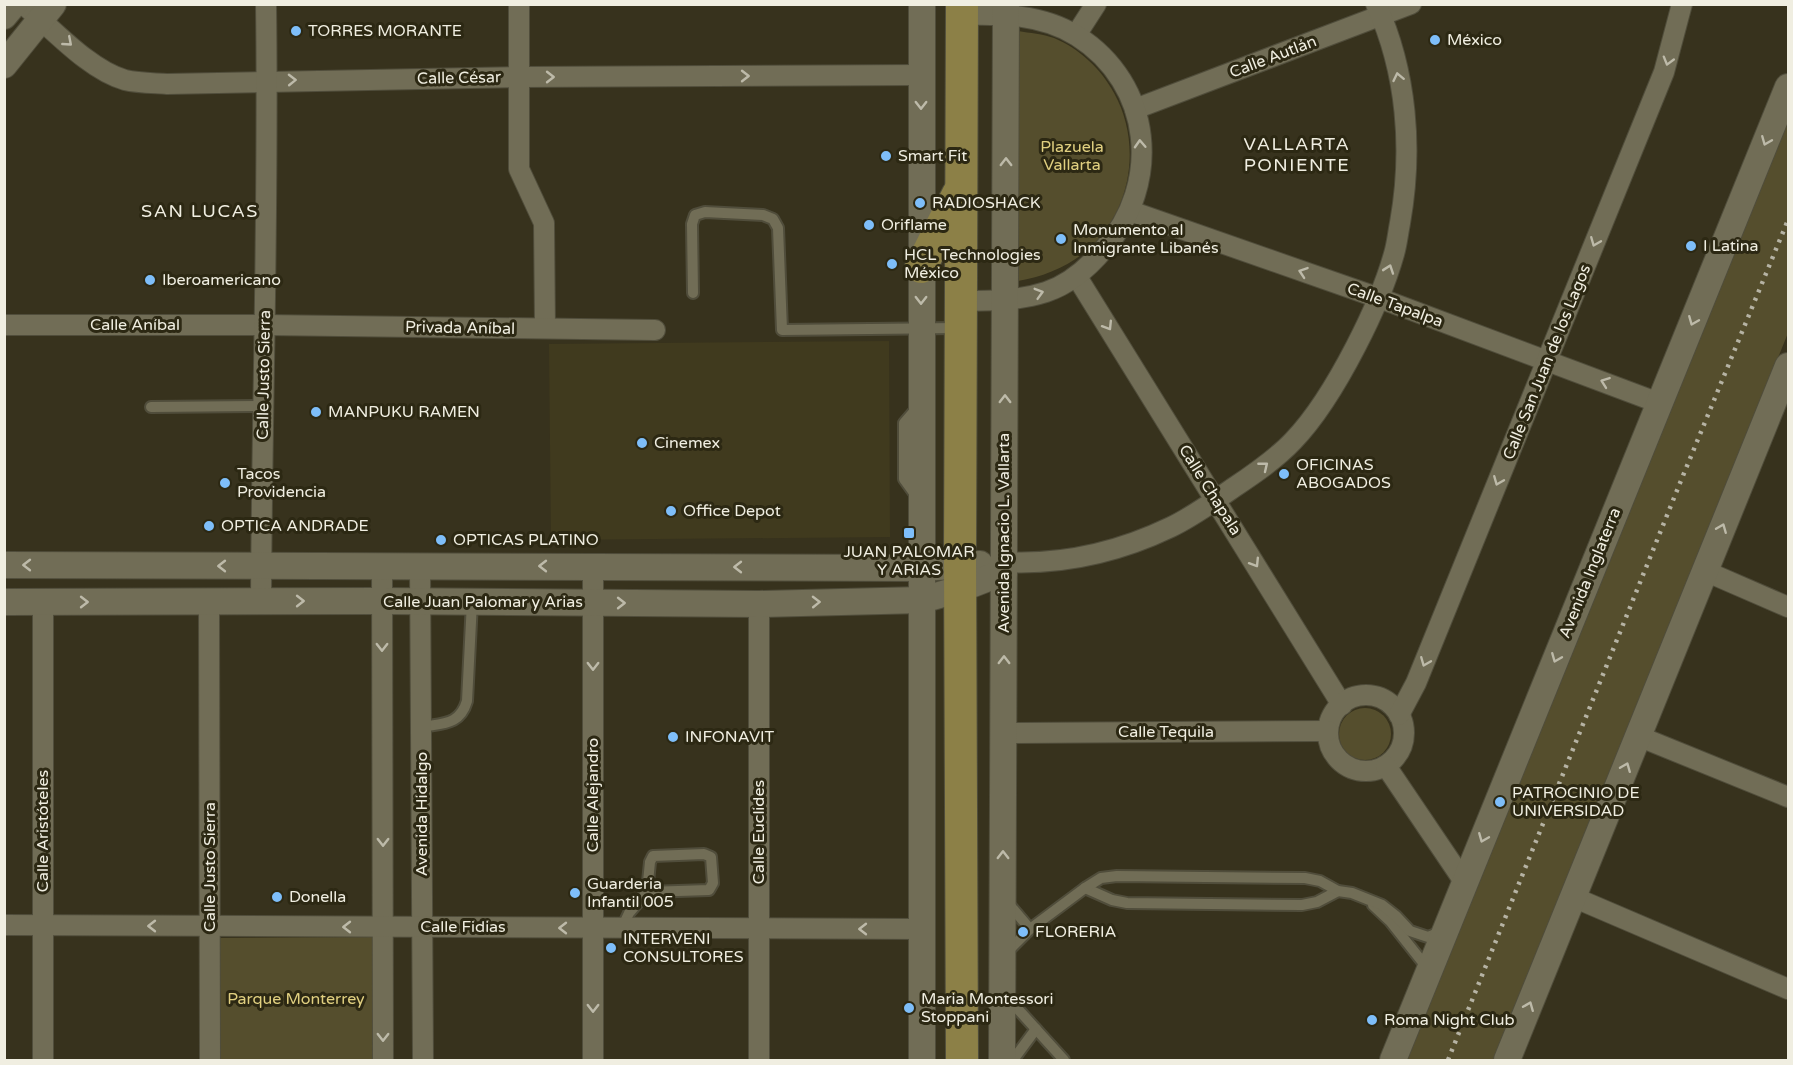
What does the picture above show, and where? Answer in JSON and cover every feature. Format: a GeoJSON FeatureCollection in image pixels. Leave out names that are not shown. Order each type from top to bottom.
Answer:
{"type":"FeatureCollection","features":[{"type":"Feature","properties":{"kind":"main road"},"geometry":{"type":"LineString","coordinates":[[962,10],[960,315],[962,1060]]}},
{"type":"Feature","properties":{"kind":"main road"},"geometry":{"type":"LineString","coordinates":[[921,267],[961,188]]}},
{"type":"Feature","properties":{"kind":"street"},"geometry":{"type":"LineString","coordinates":[[4,16],[14,4]]}},
{"type":"Feature","properties":{"kind":"street","name":"Calle Justo Sierra"},"geometry":{"type":"LineString","coordinates":[[261,601],[265,406],[266,4]]}},
{"type":"Feature","properties":{"kind":"street"},"geometry":{"type":"LineString","coordinates":[[519,4],[519,169],[544,223],[545,328]]}},
{"type":"Feature","properties":{"kind":"street"},"geometry":{"type":"LineString","coordinates":[[922,4],[922,1060]]}},
{"type":"Feature","properties":{"kind":"street"},"geometry":{"type":"LineString","coordinates":[[1076,35],[1096,4]]}},
{"type":"Feature","properties":{"kind":"street","name":"Calle Autlán"},"geometry":{"type":"LineString","coordinates":[[1135,109],[1379,10],[1411,4]]}},
{"type":"Feature","properties":{"kind":"street","name":"Calle San Juan de los Lagos"},"geometry":{"type":"LineString","coordinates":[[1399,715],[1416,683],[1664,72],[1682,4]]}},
{"type":"Feature","properties":{"kind":"street"},"geometry":{"type":"LineString","coordinates":[[4,65],[39,9]]}},
{"type":"Feature","properties":{"kind":"street","name":"Calle César"},"geometry":{"type":"LineString","coordinates":[[39,9],[93,63],[106,72],[126,80],[167,84],[519,77],[921,75]]}},
{"type":"Feature","properties":{"kind":"street"},"geometry":{"type":"LineString","coordinates":[[960,315],[1005,300],[1047,292],[1077,277],[1094,261],[1115,237],[1130,211],[1140,180],[1142,143],[1135,109],[1123,84],[1106,60],[1076,35],[1006,9],[962,10]]}},
{"type":"Feature","properties":{"kind":"street","name":"Avenida Ignacio L. Vallarta"},"geometry":{"type":"LineString","coordinates":[[1002,1060],[1004,733],[1011,566],[1005,300],[1006,9]]}},
{"type":"Feature","properties":{"kind":"street"},"geometry":{"type":"LineString","coordinates":[[4,565],[922,568],[960,577],[1126,546],[1173,526],[1216,500],[1258,471],[1293,441],[1317,412],[1343,372],[1378,298],[1395,253],[1403,205],[1407,153],[1404,102],[1395,62],[1379,10]]}},
{"type":"Feature","properties":{"kind":"street","name":"Avenida Inglaterra"},"geometry":{"type":"LineString","coordinates":[[1394,1060],[1788,87]]}},
{"type":"Feature","properties":{"kind":"street","name":"Calle Tapalpa"},"geometry":{"type":"LineString","coordinates":[[1130,211],[1378,298],[1659,403]]}},
{"type":"Feature","properties":{"kind":"street","name":"Calle Chapala"},"geometry":{"type":"LineString","coordinates":[[1077,277],[1342,705]]}},
{"type":"Feature","properties":{"kind":"street","name":"Calle Aníbal"},"geometry":{"type":"LineString","coordinates":[[4,326],[265,326]]}},
{"type":"Feature","properties":{"kind":"street","name":"Privada Aníbal"},"geometry":{"type":"LineString","coordinates":[[265,326],[655,330]]}},
{"type":"Feature","properties":{"kind":"street"},"geometry":{"type":"LineString","coordinates":[[1507,1060],[1788,366]]}},
{"type":"Feature","properties":{"kind":"street","name":"Calle Alejandro"},"geometry":{"type":"LineString","coordinates":[[593,566],[593,1060]]}},
{"type":"Feature","properties":{"kind":"street"},"geometry":{"type":"LineString","coordinates":[[382,567],[383,1060]]}},
{"type":"Feature","properties":{"kind":"street","name":"Avenida Hidalgo"},"geometry":{"type":"LineString","coordinates":[[420,567],[423,1060]]}},
{"type":"Feature","properties":{"kind":"street"},"geometry":{"type":"LineString","coordinates":[[1705,571],[1788,607]]}},
{"type":"Feature","properties":{"kind":"street","name":"Calle Juan Palomar y Arias"},"geometry":{"type":"LineString","coordinates":[[4,602],[420,601],[759,604],[922,600],[960,577]]}},
{"type":"Feature","properties":{"kind":"street","name":"Calle Aristóteles"},"geometry":{"type":"LineString","coordinates":[[43,602],[43,1060]]}},
{"type":"Feature","properties":{"kind":"street","name":"Calle Justo Sierra"},"geometry":{"type":"LineString","coordinates":[[209,602],[210,1060]]}},
{"type":"Feature","properties":{"kind":"street","name":"Calle Euclides"},"geometry":{"type":"LineString","coordinates":[[759,604],[759,1060]]}},
{"type":"Feature","properties":{"kind":"street"},"geometry":{"type":"LineString","coordinates":[[1373,696],[1383,699],[1393,706],[1399,715],[1404,737],[1395,758],[1386,766],[1364,771],[1352,768],[1334,753],[1328,731],[1335,712],[1351,699],[1373,696]]}},
{"type":"Feature","properties":{"kind":"street","name":"Calle Tequila"},"geometry":{"type":"LineString","coordinates":[[1004,733],[1328,731]]}},
{"type":"Feature","properties":{"kind":"street"},"geometry":{"type":"LineString","coordinates":[[1638,736],[1788,797]]}},
{"type":"Feature","properties":{"kind":"street"},"geometry":{"type":"LineString","coordinates":[[1386,766],[1465,883]]}},
{"type":"Feature","properties":{"kind":"street"},"geometry":{"type":"LineString","coordinates":[[1573,897],[1788,989]]}},
{"type":"Feature","properties":{"kind":"street","name":"Calle Fidias"},"geometry":{"type":"LineString","coordinates":[[4,925],[922,929]]}},
{"type":"Feature","properties":{"kind":"lane"},"geometry":{"type":"LineString","coordinates":[[693,293],[692,224],[695,215],[705,212],[763,215],[773,219],[778,228],[782,330],[921,329],[960,315]]}},
{"type":"Feature","properties":{"kind":"lane"},"geometry":{"type":"LineString","coordinates":[[151,406],[265,406]]}},
{"type":"Feature","properties":{"kind":"lane"},"geometry":{"type":"LineString","coordinates":[[422,727],[449,722],[459,718],[464,711],[467,701],[472,602]]}},
{"type":"Feature","properties":{"kind":"lane"},"geometry":{"type":"LineString","coordinates":[[622,928],[629,913],[647,892],[650,862],[653,856],[704,854],[711,857],[713,883],[709,890],[647,892]]}},
{"type":"Feature","properties":{"kind":"lane"},"geometry":{"type":"LineString","coordinates":[[1003,957],[1030,929],[1085,888],[1101,878],[1117,876],[1305,878],[1320,881],[1338,891],[1352,893],[1382,904],[1410,931],[1428,937],[1446,928]]}},
{"type":"Feature","properties":{"kind":"lane"},"geometry":{"type":"LineString","coordinates":[[1085,888],[1112,900],[1127,903],[1279,905],[1302,905],[1317,902],[1338,891]]}},
{"type":"Feature","properties":{"kind":"lane"},"geometry":{"type":"LineString","coordinates":[[1365,897],[1390,921],[1429,971]]}},
{"type":"Feature","properties":{"kind":"lane"},"geometry":{"type":"LineString","coordinates":[[1003,898],[1030,929]]}},
{"type":"Feature","properties":{"kind":"lane"},"geometry":{"type":"LineString","coordinates":[[1003,992],[1064,1060]]}},
{"type":"Feature","properties":{"kind":"lane"},"geometry":{"type":"LineString","coordinates":[[1013,1060],[1036,1029]]}},
{"type":"Feature","properties":{"kind":"shaded area"},"geometry":{"type":"Polygon","coordinates":[[[889,341],[890,537],[551,540],[549,344],[889,341]]]}},
{"type":"Feature","properties":{"kind":"green space","name":"Plazuela Vallarta"},"geometry":{"type":"Polygon","coordinates":[[[1018,31],[1054,38],[1073,48],[1096,68],[1114,93],[1123,113],[1130,156],[1128,178],[1122,199],[1101,236],[1085,252],[1061,267],[1018,281],[1014,280],[1018,31]]]}},
{"type":"Feature","properties":{"kind":"green space"},"geometry":{"type":"Polygon","coordinates":[[[1788,117],[1788,333],[1495,1060],[1406,1060],[1788,117]]]}},
{"type":"Feature","properties":{"kind":"green space"},"geometry":{"type":"Polygon","coordinates":[[[1365,708],[1379,712],[1387,720],[1391,734],[1387,748],[1379,756],[1365,760],[1351,756],[1343,748],[1339,734],[1343,720],[1351,712],[1365,708]]]}},
{"type":"Feature","properties":{"kind":"green space","name":"Parque Monterrey"},"geometry":{"type":"Polygon","coordinates":[[[372,937],[373,1060],[220,1060],[219,938],[372,937]]]}},
{"type":"Feature","properties":{"kind":"railway"},"geometry":{"type":"LineString","coordinates":[[1448,1060],[1788,220]]}},
{"type":"Feature","properties":{"kind":"place","name":"TORRES MORANTE"},"geometry":{"type":"Point","coordinates":[296,31]}},
{"type":"Feature","properties":{"kind":"place","name":"México"},"geometry":{"type":"Point","coordinates":[1435,40]}},
{"type":"Feature","properties":{"kind":"place","name":"Smart Fit"},"geometry":{"type":"Point","coordinates":[886,156]}},
{"type":"Feature","properties":{"kind":"place","name":"RADIOSHACK"},"geometry":{"type":"Point","coordinates":[920,203]}},
{"type":"Feature","properties":{"kind":"place","name":"Oriflame"},"geometry":{"type":"Point","coordinates":[869,225]}},
{"type":"Feature","properties":{"kind":"place","name":"Monumento al Inmigrante Libanés"},"geometry":{"type":"Point","coordinates":[1061,239]}},
{"type":"Feature","properties":{"kind":"place","name":"I Latina"},"geometry":{"type":"Point","coordinates":[1691,246]}},
{"type":"Feature","properties":{"kind":"place","name":"HCL Technologies México"},"geometry":{"type":"Point","coordinates":[892,264]}},
{"type":"Feature","properties":{"kind":"place","name":"Iberoamericano"},"geometry":{"type":"Point","coordinates":[150,280]}},
{"type":"Feature","properties":{"kind":"place","name":"MANPUKU RAMEN"},"geometry":{"type":"Point","coordinates":[316,412]}},
{"type":"Feature","properties":{"kind":"place","name":"Cinemex"},"geometry":{"type":"Point","coordinates":[642,443]}},
{"type":"Feature","properties":{"kind":"place","name":"OFICINAS ABOGADOS"},"geometry":{"type":"Point","coordinates":[1284,474]}},
{"type":"Feature","properties":{"kind":"place","name":"Tacos Providencia"},"geometry":{"type":"Point","coordinates":[225,483]}},
{"type":"Feature","properties":{"kind":"place","name":"Office Depot"},"geometry":{"type":"Point","coordinates":[671,511]}},
{"type":"Feature","properties":{"kind":"place","name":"OPTICA ANDRADE"},"geometry":{"type":"Point","coordinates":[209,526]}},
{"type":"Feature","properties":{"kind":"place","name":"JUAN PALOMAR Y ARIAS"},"geometry":{"type":"Point","coordinates":[909,533]}},
{"type":"Feature","properties":{"kind":"place","name":"OPTICAS PLATINO"},"geometry":{"type":"Point","coordinates":[441,540]}},
{"type":"Feature","properties":{"kind":"place","name":"INFONAVIT"},"geometry":{"type":"Point","coordinates":[673,737]}},
{"type":"Feature","properties":{"kind":"place","name":"PATROCINIO DE UNIVERSIDAD"},"geometry":{"type":"Point","coordinates":[1500,802]}},
{"type":"Feature","properties":{"kind":"place","name":"Guarderia Infantil 005"},"geometry":{"type":"Point","coordinates":[575,893]}},
{"type":"Feature","properties":{"kind":"place","name":"Donella"},"geometry":{"type":"Point","coordinates":[277,897]}},
{"type":"Feature","properties":{"kind":"place","name":"FLORERIA"},"geometry":{"type":"Point","coordinates":[1023,932]}},
{"type":"Feature","properties":{"kind":"place","name":"INTERVENI CONSULTORES"},"geometry":{"type":"Point","coordinates":[611,948]}},
{"type":"Feature","properties":{"kind":"place","name":"Maria Montessori Stoppani"},"geometry":{"type":"Point","coordinates":[909,1008]}},
{"type":"Feature","properties":{"kind":"place","name":"Roma Night Club"},"geometry":{"type":"Point","coordinates":[1372,1020]}},
{"type":"Feature","properties":{"kind":"district","name":"VALLARTA PONIENTE"},"geometry":{"type":"Point","coordinates":[1297,154]}},
{"type":"Feature","properties":{"kind":"district","name":"SAN LUCAS"},"geometry":{"type":"Point","coordinates":[200,211]}}]}
